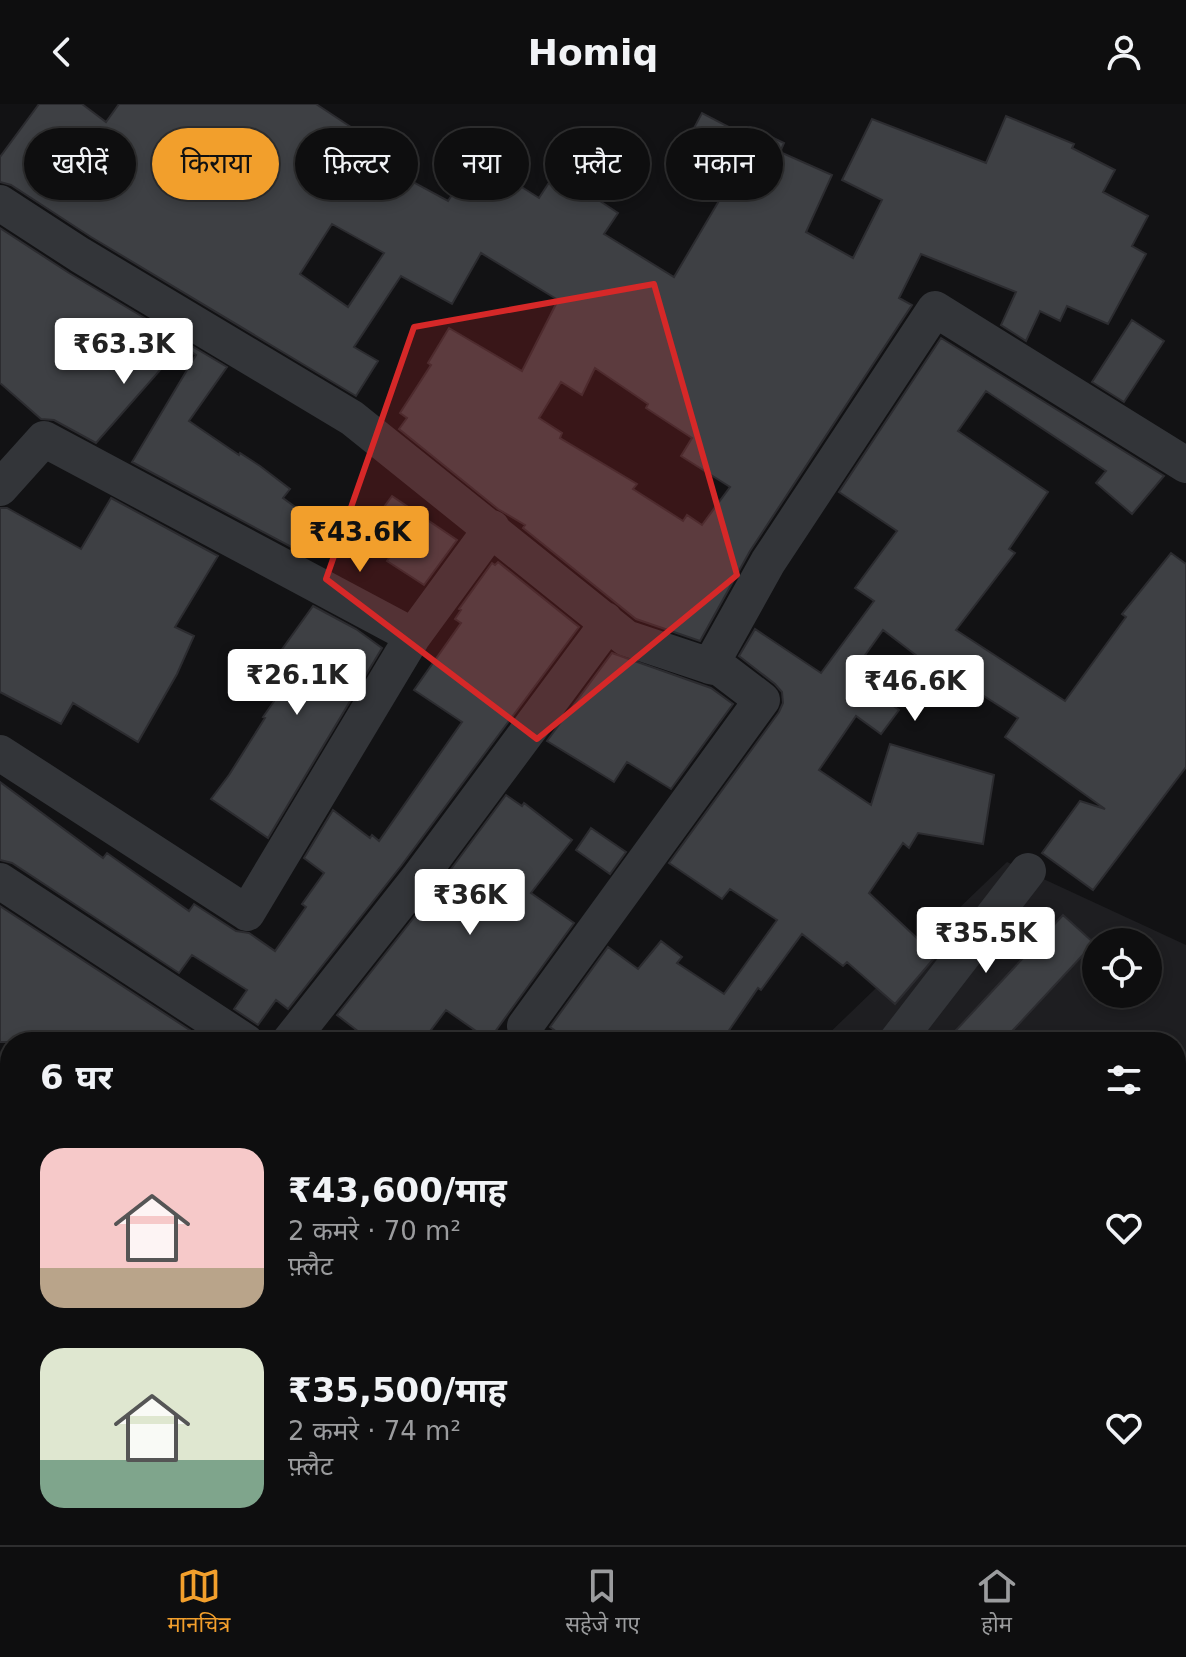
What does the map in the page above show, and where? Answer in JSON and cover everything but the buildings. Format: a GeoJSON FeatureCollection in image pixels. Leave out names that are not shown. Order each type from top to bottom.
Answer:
{"type":"FeatureCollection","features":[{"type":"Feature","properties":{"kind":"street"},"geometry":{"type":"LineString","coordinates":[[0,203],[352,418],[626,638],[720,668],[762,700],[525,1026]]}},
{"type":"Feature","properties":{"kind":"street"},"geometry":{"type":"LineString","coordinates":[[710,666],[768,562],[935,309],[1186,465]]}},
{"type":"Feature","properties":{"kind":"street"},"geometry":{"type":"LineString","coordinates":[[0,488],[44,439],[413,636]]}},
{"type":"Feature","properties":{"kind":"street"},"geometry":{"type":"LineString","coordinates":[[0,753],[247,913],[413,636],[492,528]]}},
{"type":"Feature","properties":{"kind":"street"},"geometry":{"type":"LineString","coordinates":[[297,1032],[418,879],[603,630],[605,620]]}},
{"type":"Feature","properties":{"kind":"street"},"geometry":{"type":"LineString","coordinates":[[904,1032],[1028,871]]}},
{"type":"Feature","properties":{"kind":"street"},"geometry":{"type":"LineString","coordinates":[[0,881],[231,1032]]}},
{"type":"Feature","properties":{"kind":"highlighted area"},"geometry":{"type":"Polygon","coordinates":[[[654,284],[737,575],[537,739],[326,579],[414,327],[654,284]]]}},
{"type":"Feature","properties":{"kind":"shaded area"},"geometry":{"type":"Polygon","coordinates":[[[1007,862],[1149,928],[1082,928],[1082,1008],[1162,1008],[1162,934],[1186,945],[1186,1032],[830,1032],[1007,862]]]}}]}
